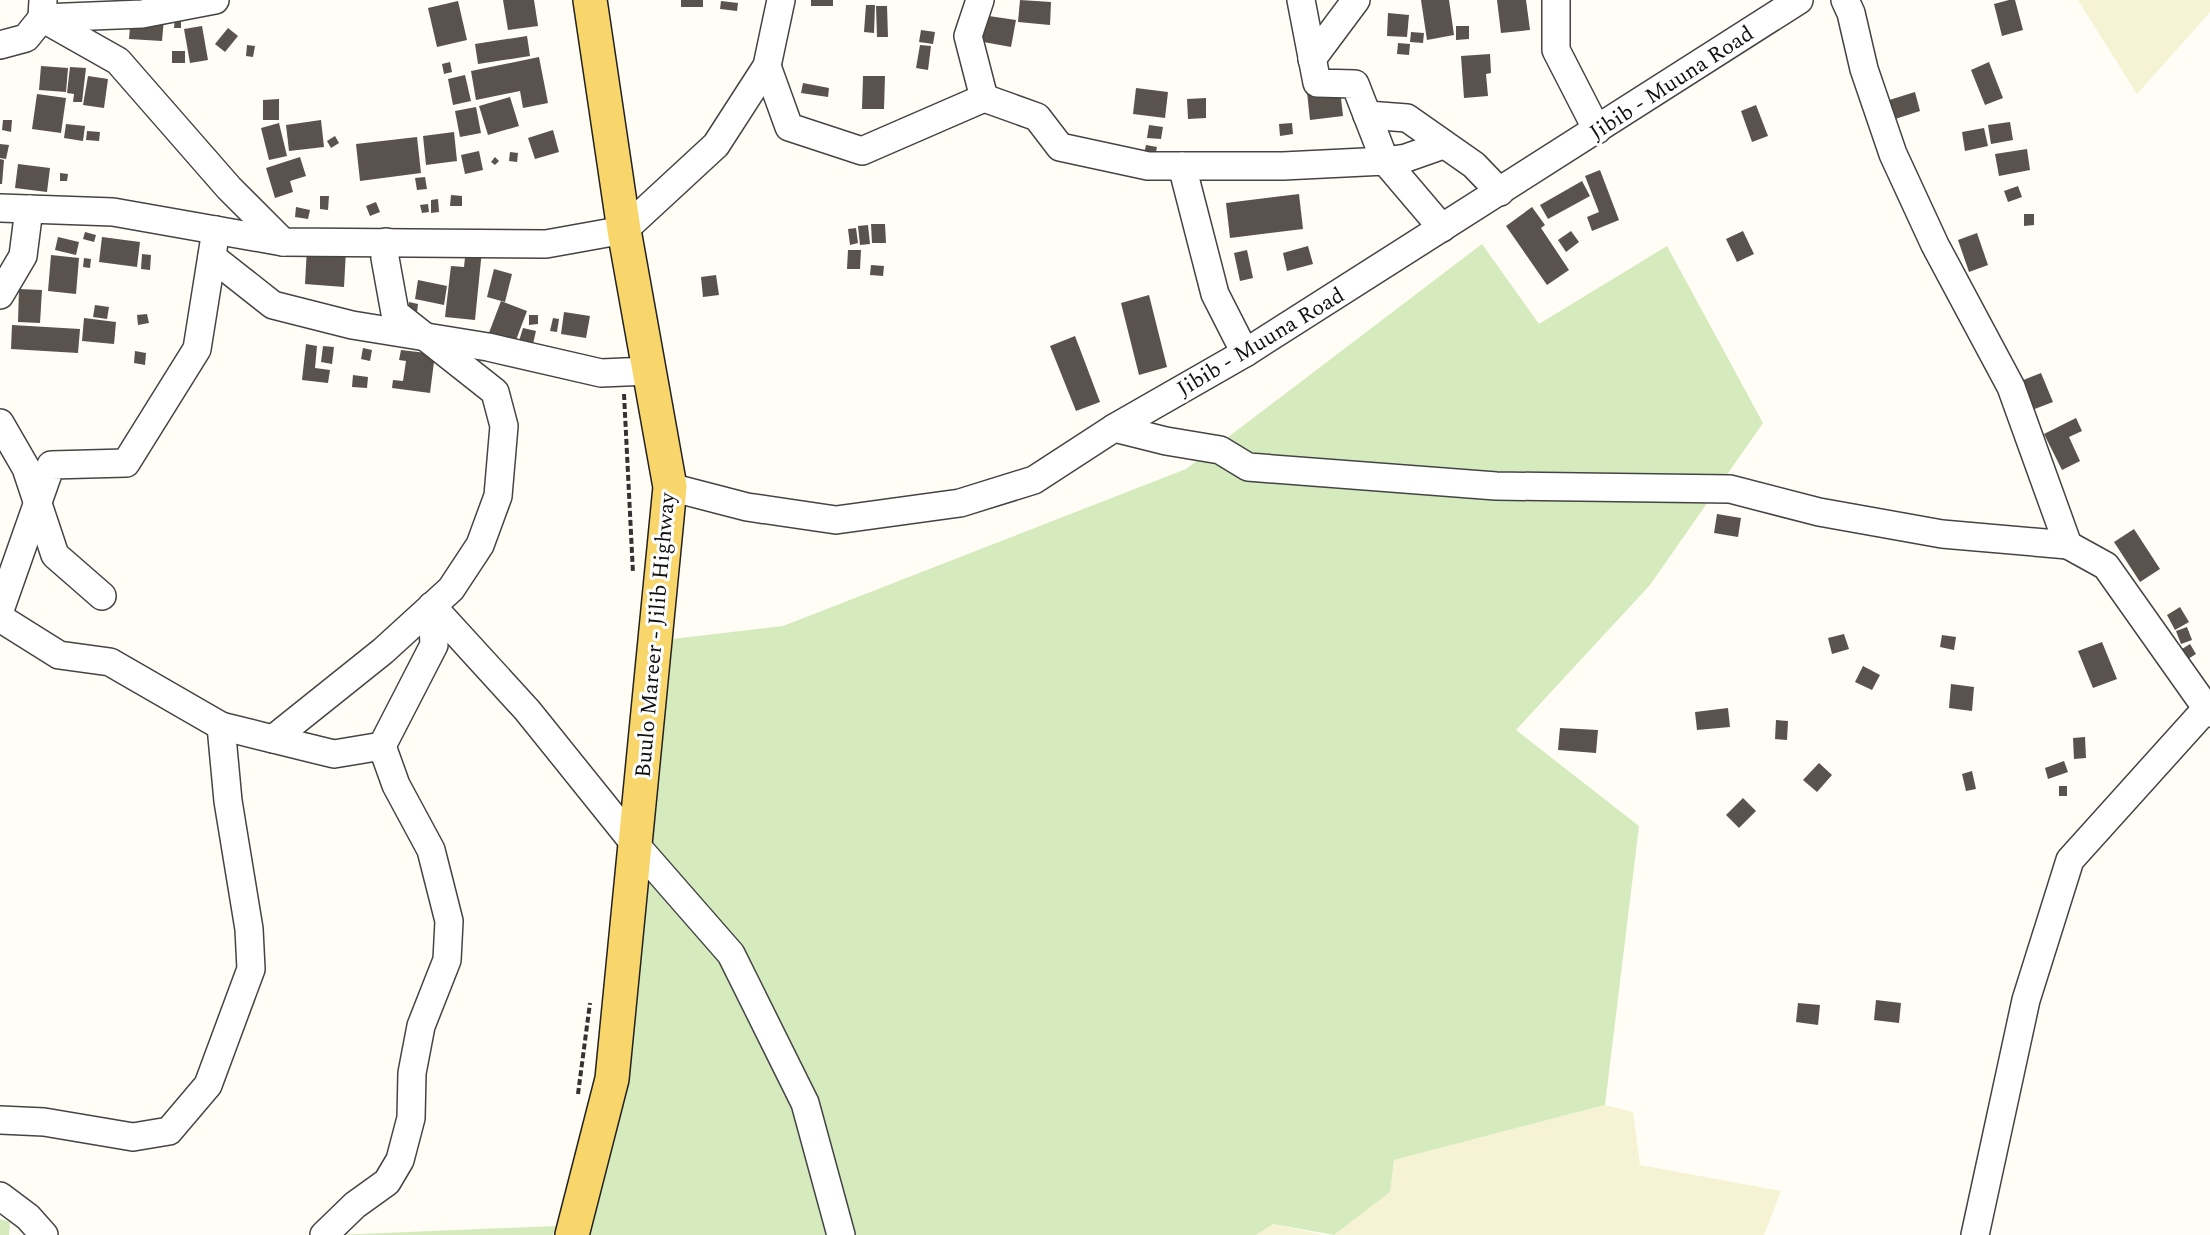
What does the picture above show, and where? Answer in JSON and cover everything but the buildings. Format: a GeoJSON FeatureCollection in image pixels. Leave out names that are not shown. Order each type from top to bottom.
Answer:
{"type":"FeatureCollection","features":[{"type":"Feature","properties":{"kind":"main road","name":"Buulo Mareer - Jilib Highway"},"geometry":{"type":"LineString","coordinates":[[572,1235],[612,1079],[670,487],[636,378],[624,231],[590,0]]}},
{"type":"Feature","properties":{"kind":"street"},"geometry":{"type":"LineString","coordinates":[[43,9],[142,14],[215,0]]}},
{"type":"Feature","properties":{"kind":"street"},"geometry":{"type":"LineString","coordinates":[[0,208],[113,212],[283,242],[546,244],[624,231],[717,144],[767,66],[782,0]]}},
{"type":"Feature","properties":{"kind":"street"},"geometry":{"type":"LineString","coordinates":[[980,0],[968,36],[984,98]]}},
{"type":"Feature","properties":{"kind":"street"},"geometry":{"type":"LineString","coordinates":[[1301,0],[1317,83],[1355,84],[1385,161],[1442,228]]}},
{"type":"Feature","properties":{"kind":"street"},"geometry":{"type":"LineString","coordinates":[[1312,59],[1356,0]]}},
{"type":"Feature","properties":{"kind":"street"},"geometry":{"type":"LineString","coordinates":[[1556,0],[1556,50],[1597,130]]}},
{"type":"Feature","properties":{"kind":"street"},"geometry":{"type":"LineString","coordinates":[[1845,0],[1851,13],[1864,69],[1893,154],[1935,245],[2011,387],[2068,545]]}},
{"type":"Feature","properties":{"kind":"street","name":"Jibib - Muuna Road"},"geometry":{"type":"LineString","coordinates":[[670,487],[747,507],[836,520],[960,503],[1034,480],[1114,428],[1245,353],[1597,130],[1790,4]]}},
{"type":"Feature","properties":{"kind":"street"},"geometry":{"type":"LineString","coordinates":[[0,45],[26,38],[43,9]]}},
{"type":"Feature","properties":{"kind":"street"},"geometry":{"type":"LineString","coordinates":[[43,9],[118,61],[229,188],[283,242]]}},
{"type":"Feature","properties":{"kind":"street"},"geometry":{"type":"LineString","coordinates":[[767,66],[789,127],[862,151],[984,98],[1037,117],[1060,147],[1148,166],[1283,166],[1385,161],[1406,158],[1443,145]]}},
{"type":"Feature","properties":{"kind":"street"},"geometry":{"type":"LineString","coordinates":[[1367,115],[1407,118],[1474,165],[1500,192]]}},
{"type":"Feature","properties":{"kind":"street"},"geometry":{"type":"LineString","coordinates":[[1182,166],[1215,294],[1245,353]]}},
{"type":"Feature","properties":{"kind":"street"},"geometry":{"type":"LineString","coordinates":[[0,295],[23,256],[28,209]]}},
{"type":"Feature","properties":{"kind":"street"},"geometry":{"type":"LineString","coordinates":[[0,610],[51,465],[126,463],[196,349],[216,230]]}},
{"type":"Feature","properties":{"kind":"street"},"geometry":{"type":"LineString","coordinates":[[273,739],[383,651],[451,589],[480,545],[498,496],[504,426],[495,392],[395,313],[385,258],[386,242]]}},
{"type":"Feature","properties":{"kind":"street"},"geometry":{"type":"LineString","coordinates":[[212,256],[273,305],[352,325],[488,347],[601,373],[636,378]]}},
{"type":"Feature","properties":{"kind":"street"},"geometry":{"type":"LineString","coordinates":[[0,423],[26,468],[55,555],[102,596]]}},
{"type":"Feature","properties":{"kind":"street"},"geometry":{"type":"LineString","coordinates":[[1114,428],[1166,441],[1220,450],[1248,467],[1496,486],[1730,489],[1819,512],[1942,534],[2068,545],[2106,566],[2208,711],[2070,860],[2026,1000],[1975,1235]]}},
{"type":"Feature","properties":{"kind":"street"},"geometry":{"type":"LineString","coordinates":[[324,1235],[355,1205],[387,1182],[400,1160],[411,1118],[412,1073],[421,1026],[447,960],[449,921],[431,850],[396,785],[382,746],[434,645],[432,606]]}},
{"type":"Feature","properties":{"kind":"street"},"geometry":{"type":"LineString","coordinates":[[432,606],[527,710],[634,843],[731,954],[805,1103],[841,1235]]}},
{"type":"Feature","properties":{"kind":"street"},"geometry":{"type":"LineString","coordinates":[[0,618],[59,655],[110,662],[221,726],[334,754],[382,746]]}},
{"type":"Feature","properties":{"kind":"street"},"geometry":{"type":"LineString","coordinates":[[0,1120],[44,1122],[133,1137],[170,1131],[208,1085],[251,969],[249,929],[228,801],[221,726]]}},
{"type":"Feature","properties":{"kind":"street"},"geometry":{"type":"LineString","coordinates":[[0,1196],[28,1217],[45,1235]]}},
{"type":"Feature","properties":{"kind":"path"},"geometry":{"type":"LineString","coordinates":[[634,585],[636,378]]}},
{"type":"Feature","properties":{"kind":"path"},"geometry":{"type":"LineString","coordinates":[[577,1105],[591,998]]}},
{"type":"Feature","properties":{"kind":"shaded area"},"geometry":{"type":"Polygon","coordinates":[[[2078,0],[2210,0],[2210,12],[2137,94],[2078,0]]]}},
{"type":"Feature","properties":{"kind":"shaded area"},"geometry":{"type":"Polygon","coordinates":[[[1605,1105],[1633,1112],[1640,1165],[1781,1191],[1764,1235],[1334,1235],[1389,1192],[1394,1160],[1605,1105]]]}},
{"type":"Feature","properties":{"kind":"shaded area"},"geometry":{"type":"Polygon","coordinates":[[[1273,1224],[1324,1235],[1256,1235],[1273,1224]]]}},
{"type":"Feature","properties":{"kind":"green space"},"geometry":{"type":"Polygon","coordinates":[[[1482,244],[1539,324],[1667,246],[1763,423],[1650,585],[1516,730],[1639,826],[1605,1105],[1394,1160],[1390,1192],[1334,1235],[1273,1224],[1256,1235],[590,1235],[629,1082],[672,639],[783,626],[1186,469],[1482,244]]]}},
{"type":"Feature","properties":{"kind":"green space"},"geometry":{"type":"Polygon","coordinates":[[[0,1219],[10,1222],[9,1235],[0,1235],[0,1219]]]}},
{"type":"Feature","properties":{"kind":"green space"},"geometry":{"type":"Polygon","coordinates":[[[556,1226],[553,1235],[335,1235],[556,1226]]]}}]}
